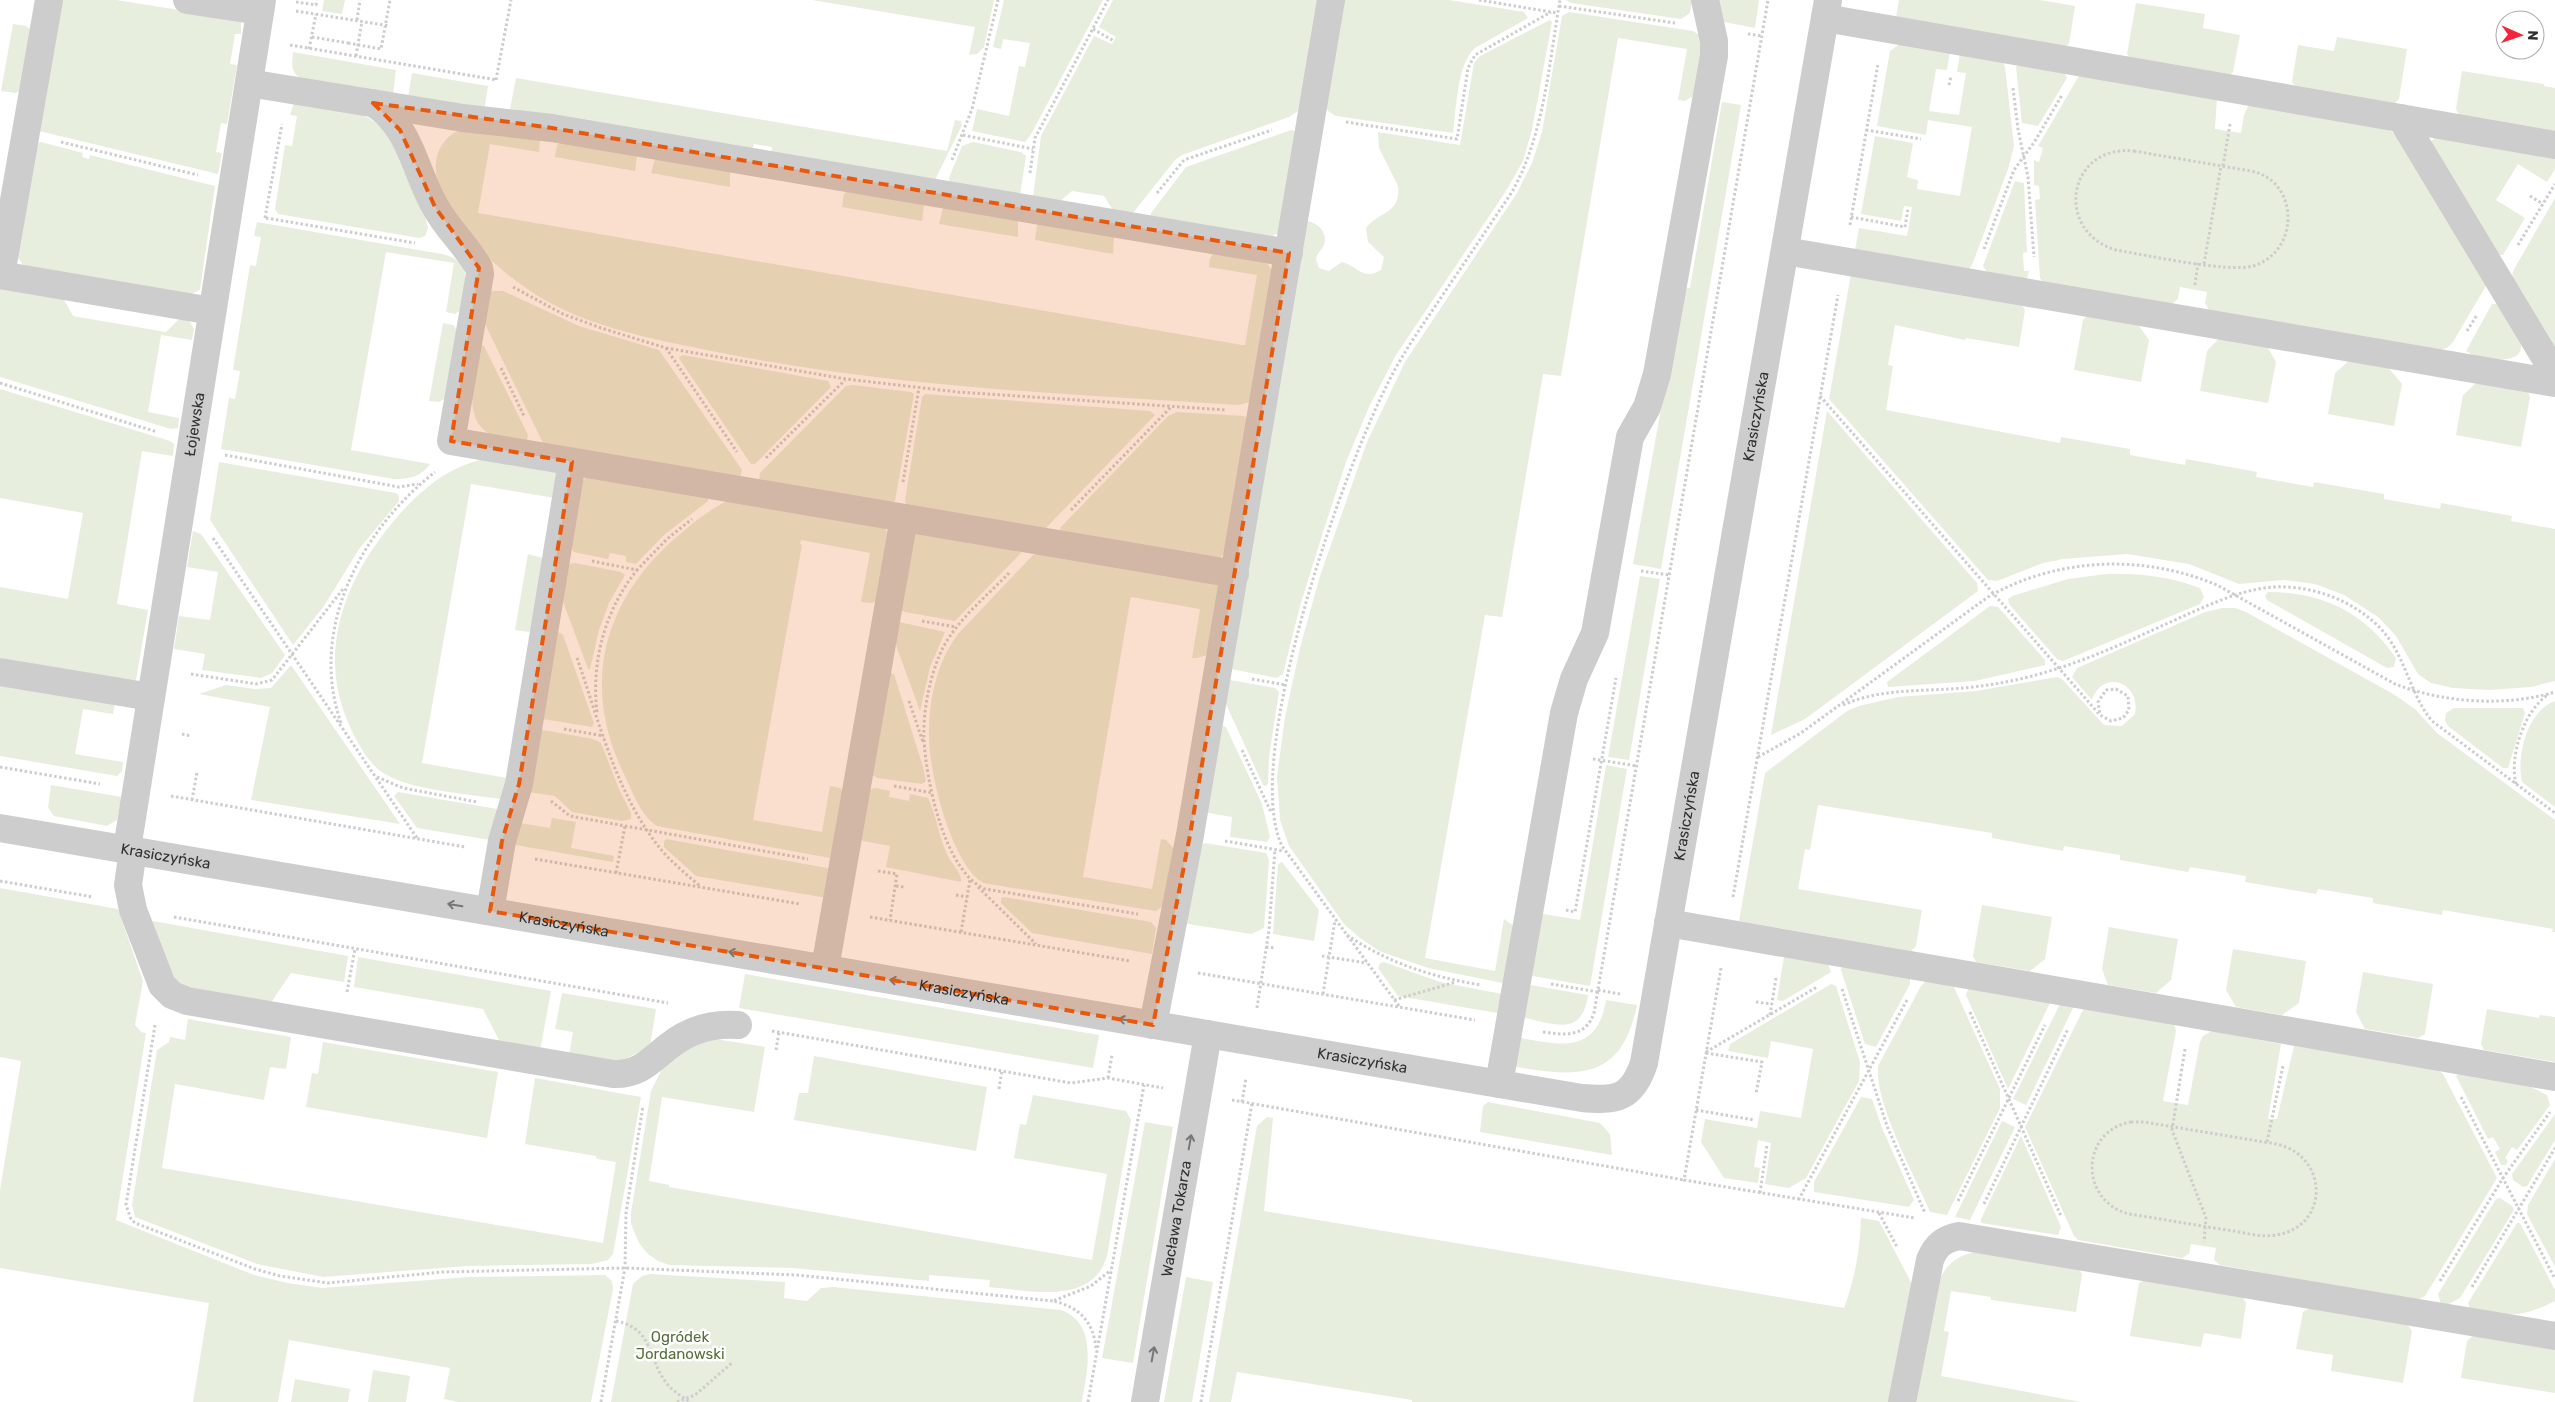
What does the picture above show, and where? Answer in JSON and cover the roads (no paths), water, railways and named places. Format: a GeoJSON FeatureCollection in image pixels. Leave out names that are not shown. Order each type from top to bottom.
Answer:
{"type":"FeatureCollection","features":[{"type":"Feature","properties":{"kind":"street"},"geometry":{"type":"LineString","coordinates":[[49,0],[1,275],[212,312]]}},
{"type":"Feature","properties":{"kind":"street"},"geometry":{"type":"LineString","coordinates":[[186,0],[268,4]]}},
{"type":"Feature","properties":{"kind":"street"},"geometry":{"type":"LineString","coordinates":[[1153,1025],[1190,835],[1332,0]]}},
{"type":"Feature","properties":{"kind":"street"},"geometry":{"type":"LineString","coordinates":[[1499,1084],[1557,752],[1569,694],[1590,646],[1598,619],[1628,443],[1634,428],[1647,407],[1655,385],[1714,56],[1705,0]]}},
{"type":"Feature","properties":{"kind":"street","name":"Łojewska"},"geometry":{"type":"LineString","coordinates":[[268,4],[249,83],[232,184],[136,790],[128,885],[132,907],[162,985],[172,996],[187,1001],[613,1074],[628,1074],[642,1069],[670,1045],[706,1027],[738,1025]]}},
{"type":"Feature","properties":{"kind":"street"},"geometry":{"type":"LineString","coordinates":[[1826,9],[1884,28],[2555,145]]}},
{"type":"Feature","properties":{"kind":"street","name":"Krasiczyńska"},"geometry":{"type":"LineString","coordinates":[[0,828],[1499,1084],[1606,1100],[1628,1092],[1635,1084],[1644,1063],[1826,9]]}},
{"type":"Feature","properties":{"kind":"street"},"geometry":{"type":"LineString","coordinates":[[249,83],[363,102],[545,127],[1288,253]]}},
{"type":"Feature","properties":{"kind":"street"},"geometry":{"type":"LineString","coordinates":[[363,102],[386,112],[400,130],[435,207],[454,237],[474,263],[451,441],[572,462],[742,481],[901,518],[1040,541],[1233,583]]}},
{"type":"Feature","properties":{"kind":"street"},"geometry":{"type":"LineString","coordinates":[[2401,118],[2555,374]]}},
{"type":"Feature","properties":{"kind":"street"},"geometry":{"type":"LineString","coordinates":[[1785,251],[2555,383]]}},
{"type":"Feature","properties":{"kind":"street"},"geometry":{"type":"LineString","coordinates":[[490,911],[500,853],[514,801],[572,462]]}},
{"type":"Feature","properties":{"kind":"street"},"geometry":{"type":"LineString","coordinates":[[825,968],[901,518]]}},
{"type":"Feature","properties":{"kind":"street"},"geometry":{"type":"LineString","coordinates":[[0,672],[151,697]]}},
{"type":"Feature","properties":{"kind":"street"},"geometry":{"type":"LineString","coordinates":[[1668,923],[1726,933],[1833,963],[1925,968],[1952,972],[2555,1077]]}},
{"type":"Feature","properties":{"kind":"street","name":"Wacława Tokarza"},"geometry":{"type":"LineString","coordinates":[[1144,1402],[1208,1034]]}},
{"type":"Feature","properties":{"kind":"street"},"geometry":{"type":"LineString","coordinates":[[1902,1402],[1930,1260],[1945,1235],[2078,1255],[2555,1336]]}},
{"type":"Feature","properties":{"kind":"park label","name":"Ogródek Jordanowski"},"geometry":{"type":"Point","coordinates":[680,1346]}}]}
